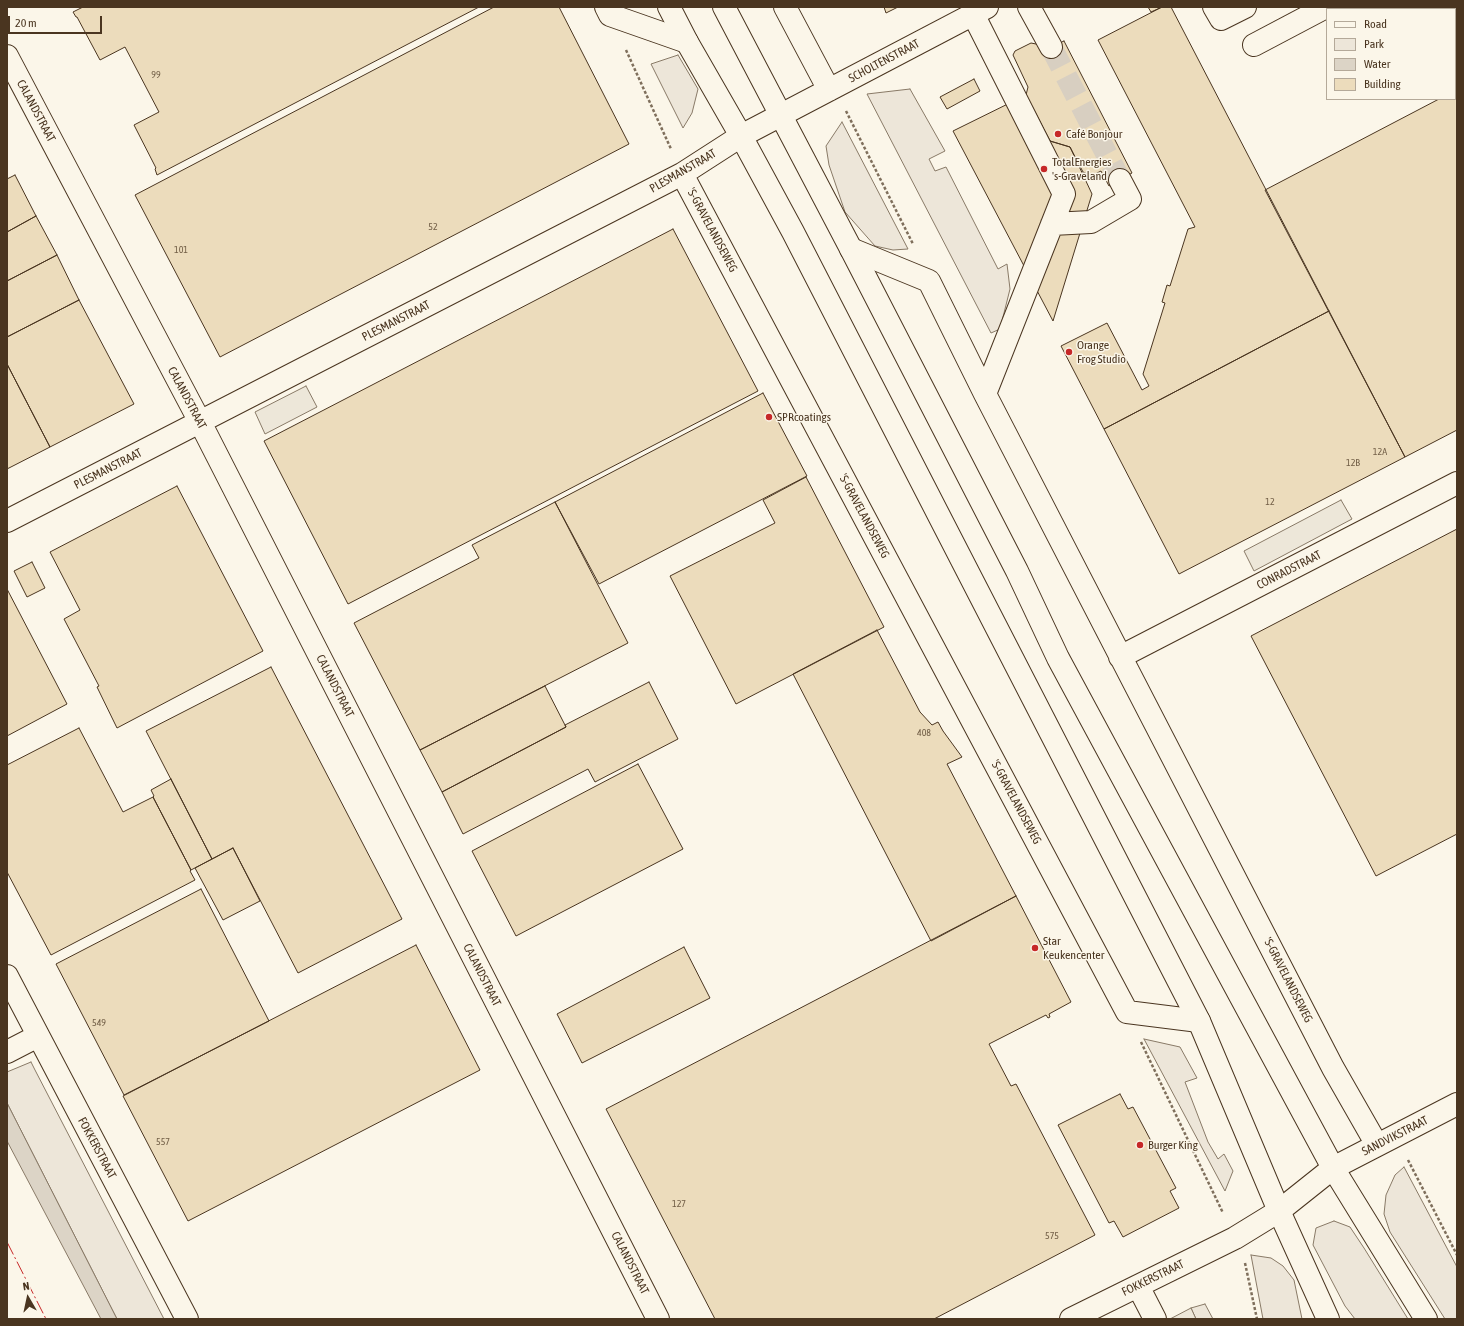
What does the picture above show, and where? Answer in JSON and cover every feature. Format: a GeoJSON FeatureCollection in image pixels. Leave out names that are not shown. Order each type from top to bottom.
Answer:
{"type":"FeatureCollection","features":[{"type":"Feature","properties":{"kind":"street"},"geometry":{"type":"LineString","coordinates":[[669,7],[687,42],[742,136],[797,239],[1199,1021],[1278,1211],[1328,1319]]}},
{"type":"Feature","properties":{"kind":"street"},"geometry":{"type":"LineString","coordinates":[[724,7],[1017,571],[1058,658],[1333,1168],[1426,1319]]}},
{"type":"Feature","properties":{"kind":"street"},"geometry":{"type":"LineString","coordinates":[[785,7],[829,90]]}},
{"type":"Feature","properties":{"kind":"street"},"geometry":{"type":"LineString","coordinates":[[1029,7],[1051,47]]}},
{"type":"Feature","properties":{"kind":"street"},"geometry":{"type":"LineString","coordinates":[[1214,7],[1221,19],[1244,7]]}},
{"type":"Feature","properties":{"kind":"street"},"geometry":{"type":"LineString","coordinates":[[1254,45],[1326,7]]}},
{"type":"Feature","properties":{"kind":"street"},"geometry":{"type":"LineString","coordinates":[[608,11],[687,42]]}},
{"type":"Feature","properties":{"kind":"street"},"geometry":{"type":"LineString","coordinates":[[980,11],[1064,194],[985,394]]}},
{"type":"Feature","properties":{"kind":"street","name":"SCHOLTENSTRAAT"},"geometry":{"type":"LineString","coordinates":[[781,115],[980,11]]}},
{"type":"Feature","properties":{"kind":"street","name":"CALANDSTRAAT"},"geometry":{"type":"LineString","coordinates":[[7,56],[200,422],[658,1319]]}},
{"type":"Feature","properties":{"kind":"street","name":"PLESMANSTRAAT"},"geometry":{"type":"LineString","coordinates":[[7,521],[682,174],[742,136],[781,115]]}},
{"type":"Feature","properties":{"kind":"street","name":"'S-GRAVELANDSEWEG"},"geometry":{"type":"LineString","coordinates":[[682,174],[1127,1012]]}},
{"type":"Feature","properties":{"kind":"street"},"geometry":{"type":"LineString","coordinates":[[1052,224],[1091,222],[1130,199],[1120,180]]}},
{"type":"Feature","properties":{"kind":"street"},"geometry":{"type":"LineString","coordinates":[[851,249],[929,281]]}},
{"type":"Feature","properties":{"kind":"street","name":"'S-GRAVELANDSEWEG"},"geometry":{"type":"LineString","coordinates":[[929,281],[985,394],[1333,1068],[1377,1145]]}},
{"type":"Feature","properties":{"kind":"street","name":"CONRADSTRAAT"},"geometry":{"type":"LineString","coordinates":[[1120,656],[1457,483]]}},
{"type":"Feature","properties":{"kind":"street","name":"FOKKERSTRAAT"},"geometry":{"type":"LineString","coordinates":[[7,976],[187,1319]]}},
{"type":"Feature","properties":{"kind":"street"},"geometry":{"type":"LineString","coordinates":[[1127,1012],[1199,1021]]}},
{"type":"Feature","properties":{"kind":"street"},"geometry":{"type":"LineString","coordinates":[[7,1052],[38,1036]]}},
{"type":"Feature","properties":{"kind":"street","name":"SANDVIKSTRAAT"},"geometry":{"type":"LineString","coordinates":[[1333,1168],[1457,1104]]}},
{"type":"Feature","properties":{"kind":"street"},"geometry":{"type":"LineString","coordinates":[[1235,1238],[1278,1211],[1333,1168]]}},
{"type":"Feature","properties":{"kind":"street","name":"FOKKERSTRAAT"},"geometry":{"type":"LineString","coordinates":[[1071,1319],[1235,1238]]}},
{"type":"Feature","properties":{"kind":"street"},"geometry":{"type":"LineString","coordinates":[[1138,1286],[1156,1319]]}},
{"type":"Feature","properties":{"kind":"path","name":"'S-GRAVELANDSEWEG"},"geometry":{"type":"LineString","coordinates":[[608,11],[682,174]]}},
{"type":"Feature","properties":{"kind":"path"},"geometry":{"type":"LineString","coordinates":[[829,90],[844,108],[920,257],[929,281]]}},
{"type":"Feature","properties":{"kind":"path"},"geometry":{"type":"LineString","coordinates":[[1127,1012],[1235,1238],[1245,1262],[1257,1319]]}},
{"type":"Feature","properties":{"kind":"path"},"geometry":{"type":"LineString","coordinates":[[1377,1145],[1408,1159],[1457,1255]]}},
{"type":"Feature","properties":{"kind":"green space"},"geometry":{"type":"Polygon","coordinates":[[[678,55],[698,89],[692,113],[683,128],[651,64],[678,55]]]}},
{"type":"Feature","properties":{"kind":"green space"},"geometry":{"type":"Polygon","coordinates":[[[910,89],[945,151],[929,159],[935,171],[946,167],[998,269],[1007,264],[1010,289],[1000,329],[991,333],[867,94],[910,89]]]}},
{"type":"Feature","properties":{"kind":"green space"},"geometry":{"type":"Polygon","coordinates":[[[842,122],[908,249],[893,250],[875,246],[845,212],[829,165],[826,146],[842,122]]]}},
{"type":"Feature","properties":{"kind":"green space"},"geometry":{"type":"Polygon","coordinates":[[[1144,1039],[1180,1047],[1197,1078],[1185,1082],[1208,1142],[1218,1159],[1224,1154],[1233,1171],[1225,1191],[1144,1039]]]}},
{"type":"Feature","properties":{"kind":"green space"},"geometry":{"type":"Polygon","coordinates":[[[31,1062],[164,1319],[117,1319],[7,1103],[7,1072],[31,1062]]]}},
{"type":"Feature","properties":{"kind":"green space"},"geometry":{"type":"Polygon","coordinates":[[[1404,1167],[1457,1267],[1457,1319],[1445,1319],[1390,1232],[1384,1214],[1386,1195],[1395,1175],[1404,1167]]]}},
{"type":"Feature","properties":{"kind":"green space"},"geometry":{"type":"Polygon","coordinates":[[[1334,1221],[1350,1227],[1408,1319],[1355,1319],[1345,1306],[1313,1245],[1316,1228],[1334,1221]]]}},
{"type":"Feature","properties":{"kind":"green space"},"geometry":{"type":"Polygon","coordinates":[[[1251,1255],[1271,1258],[1283,1266],[1294,1280],[1302,1319],[1263,1319],[1251,1255]]]}},
{"type":"Feature","properties":{"kind":"green space"},"geometry":{"type":"Polygon","coordinates":[[[1205,1304],[1213,1319],[1196,1319],[1191,1308],[1205,1304]]]}},
{"type":"Feature","properties":{"kind":"shaded area"},"geometry":{"type":"Polygon","coordinates":[[[306,386],[317,407],[265,434],[255,412],[306,386]]]}},
{"type":"Feature","properties":{"kind":"shaded area"},"geometry":{"type":"Polygon","coordinates":[[[1341,500],[1352,519],[1254,571],[1244,551],[1341,500]]]}},
{"type":"Feature","properties":{"kind":"shaded area"},"geometry":{"type":"Polygon","coordinates":[[[1191,1308],[1196,1319],[1170,1319],[1191,1308]]]}},
{"type":"Feature","properties":{"kind":"water"},"geometry":{"type":"Polygon","coordinates":[[[7,1103],[117,1319],[101,1319],[7,1141],[7,1103]]]}},
{"type":"Feature","properties":{"kind":"building"},"geometry":{"type":"Polygon","coordinates":[[[83,7],[479,7],[157,175],[156,168],[134,125],[159,112],[125,47],[100,60],[73,12],[83,7]]]}},
{"type":"Feature","properties":{"kind":"building"},"geometry":{"type":"Polygon","coordinates":[[[494,7],[559,7],[629,144],[220,357],[135,195],[494,7]]]}},
{"type":"Feature","properties":{"kind":"building"},"geometry":{"type":"Polygon","coordinates":[[[884,7],[898,7],[886,13],[884,7]]]}},
{"type":"Feature","properties":{"kind":"building"},"geometry":{"type":"Polygon","coordinates":[[[1148,7],[1162,7],[1151,12],[1148,7]]]}},
{"type":"Feature","properties":{"kind":"building"},"geometry":{"type":"Polygon","coordinates":[[[1162,7],[1171,7],[1329,311],[1104,429],[1061,346],[1107,323],[1142,390],[1149,386],[1143,374],[1165,303],[1162,302],[1167,285],[1170,286],[1188,229],[1195,227],[1098,40],[1162,7]]]}},
{"type":"Feature","properties":{"kind":"building"},"geometry":{"type":"Polygon","coordinates":[[[1064,41],[1132,173],[1109,186],[1101,171],[1093,175],[1083,172],[1070,147],[1050,141],[1026,95],[1028,87],[1013,55],[1015,51],[1031,43],[1051,47],[1064,41]]]}},
{"type":"Feature","properties":{"kind":"building"},"geometry":{"type":"Polygon","coordinates":[[[974,79],[980,91],[947,109],[940,97],[974,79]]]}},
{"type":"Feature","properties":{"kind":"building"},"geometry":{"type":"Polygon","coordinates":[[[1456,90],[1457,430],[1405,457],[1265,190],[1437,100],[1456,100],[1456,90]]]}},
{"type":"Feature","properties":{"kind":"building"},"geometry":{"type":"Polygon","coordinates":[[[1026,95],[1050,141],[1070,147],[1092,194],[1053,321],[953,131],[1026,95]]]}},
{"type":"Feature","properties":{"kind":"building"},"geometry":{"type":"Polygon","coordinates":[[[15,175],[36,216],[7,232],[7,179],[15,175]]]}},
{"type":"Feature","properties":{"kind":"building"},"geometry":{"type":"Polygon","coordinates":[[[36,216],[57,255],[7,281],[7,232],[36,216]]]}},
{"type":"Feature","properties":{"kind":"building"},"geometry":{"type":"Polygon","coordinates":[[[673,229],[758,391],[348,604],[264,441],[673,229]]]}},
{"type":"Feature","properties":{"kind":"building"},"geometry":{"type":"Polygon","coordinates":[[[57,255],[79,300],[7,337],[7,281],[57,255]]]}},
{"type":"Feature","properties":{"kind":"building"},"geometry":{"type":"Polygon","coordinates":[[[79,300],[134,404],[50,447],[7,364],[7,337],[79,300]]]}},
{"type":"Feature","properties":{"kind":"building"},"geometry":{"type":"Polygon","coordinates":[[[1329,311],[1405,457],[1179,574],[1104,429],[1329,311]]]}},
{"type":"Feature","properties":{"kind":"building"},"geometry":{"type":"Polygon","coordinates":[[[7,364],[50,447],[7,469],[7,364]]]}},
{"type":"Feature","properties":{"kind":"building"},"geometry":{"type":"Polygon","coordinates":[[[763,393],[807,476],[599,584],[555,502],[763,393]]]}},
{"type":"Feature","properties":{"kind":"building"},"geometry":{"type":"Polygon","coordinates":[[[806,477],[884,627],[736,704],[670,576],[775,523],[763,500],[806,477]]]}},
{"type":"Feature","properties":{"kind":"building"},"geometry":{"type":"Polygon","coordinates":[[[177,486],[263,651],[117,728],[97,687],[99,686],[64,619],[80,610],[50,552],[177,486]]]}},
{"type":"Feature","properties":{"kind":"building"},"geometry":{"type":"Polygon","coordinates":[[[555,502],[628,643],[420,750],[354,623],[479,558],[472,545],[555,502]]]}},
{"type":"Feature","properties":{"kind":"building"},"geometry":{"type":"Polygon","coordinates":[[[1457,529],[1457,834],[1376,876],[1251,636],[1457,529]]]}},
{"type":"Feature","properties":{"kind":"building"},"geometry":{"type":"Polygon","coordinates":[[[32,562],[45,588],[27,597],[14,571],[32,562]]]}},
{"type":"Feature","properties":{"kind":"building"},"geometry":{"type":"Polygon","coordinates":[[[7,589],[67,704],[7,736],[7,589]]]}},
{"type":"Feature","properties":{"kind":"building"},"geometry":{"type":"Polygon","coordinates":[[[877,630],[920,712],[932,725],[938,722],[962,757],[947,764],[1016,896],[931,941],[793,674],[877,630]]]}},
{"type":"Feature","properties":{"kind":"building"},"geometry":{"type":"Polygon","coordinates":[[[271,667],[402,919],[298,973],[233,848],[212,859],[146,731],[271,667]]]}},
{"type":"Feature","properties":{"kind":"building"},"geometry":{"type":"Polygon","coordinates":[[[649,682],[678,739],[595,782],[588,769],[463,834],[442,792],[566,727],[565,725],[649,682]]]}},
{"type":"Feature","properties":{"kind":"building"},"geometry":{"type":"Polygon","coordinates":[[[545,686],[566,727],[442,792],[420,750],[545,686]]]}},
{"type":"Feature","properties":{"kind":"building"},"geometry":{"type":"Polygon","coordinates":[[[79,728],[123,812],[153,797],[195,880],[51,955],[7,872],[7,765],[79,728]]]}},
{"type":"Feature","properties":{"kind":"building"},"geometry":{"type":"Polygon","coordinates":[[[638,764],[683,849],[516,936],[472,851],[638,764]]]}},
{"type":"Feature","properties":{"kind":"building"},"geometry":{"type":"Polygon","coordinates":[[[171,779],[212,859],[191,870],[153,797],[154,796],[151,790],[171,779]]]}},
{"type":"Feature","properties":{"kind":"building"},"geometry":{"type":"Polygon","coordinates":[[[233,848],[260,901],[223,920],[195,868],[233,848]]]}},
{"type":"Feature","properties":{"kind":"building"},"geometry":{"type":"Polygon","coordinates":[[[201,889],[269,1021],[124,1095],[56,964],[201,889]]]}},
{"type":"Feature","properties":{"kind":"building"},"geometry":{"type":"Polygon","coordinates":[[[1016,896],[1071,1002],[1049,1014],[1050,1017],[1048,1018],[1046,1015],[989,1044],[1011,1086],[1016,1084],[1095,1235],[934,1319],[715,1319],[606,1109],[1016,896]]]}},
{"type":"Feature","properties":{"kind":"building"},"geometry":{"type":"Polygon","coordinates":[[[416,945],[480,1070],[188,1221],[123,1096],[416,945]]]}},
{"type":"Feature","properties":{"kind":"building"},"geometry":{"type":"Polygon","coordinates":[[[684,947],[710,998],[582,1063],[557,1014],[684,947]]]}},
{"type":"Feature","properties":{"kind":"building"},"geometry":{"type":"Polygon","coordinates":[[[1120,1094],[1128,1109],[1133,1107],[1176,1188],[1170,1191],[1179,1208],[1123,1237],[1114,1221],[1109,1223],[1058,1125],[1120,1094]]]}},
{"type":"Feature","properties":{"kind":"tunnel"},"geometry":{"type":"LineString","coordinates":[[1051,47],[1120,180]]}},
{"type":"Feature","properties":{"kind":"power"},"geometry":{"type":"LineString","coordinates":[[7,1242],[46,1319]]}},
{"type":"Feature","properties":{"kind":"place","name":"Café Bonjour"},"geometry":{"type":"Point","coordinates":[1058,134]}},
{"type":"Feature","properties":{"kind":"place","name":"TotalEnergies 's-Graveland"},"geometry":{"type":"Point","coordinates":[1044,169]}},
{"type":"Feature","properties":{"kind":"place","name":"Orange Frog Studio"},"geometry":{"type":"Point","coordinates":[1069,352]}},
{"type":"Feature","properties":{"kind":"place","name":"SPRcoatings"},"geometry":{"type":"Point","coordinates":[769,417]}},
{"type":"Feature","properties":{"kind":"place","name":"Star Keukencenter"},"geometry":{"type":"Point","coordinates":[1035,948]}},
{"type":"Feature","properties":{"kind":"place","name":"Burger King"},"geometry":{"type":"Point","coordinates":[1140,1145]}}]}
